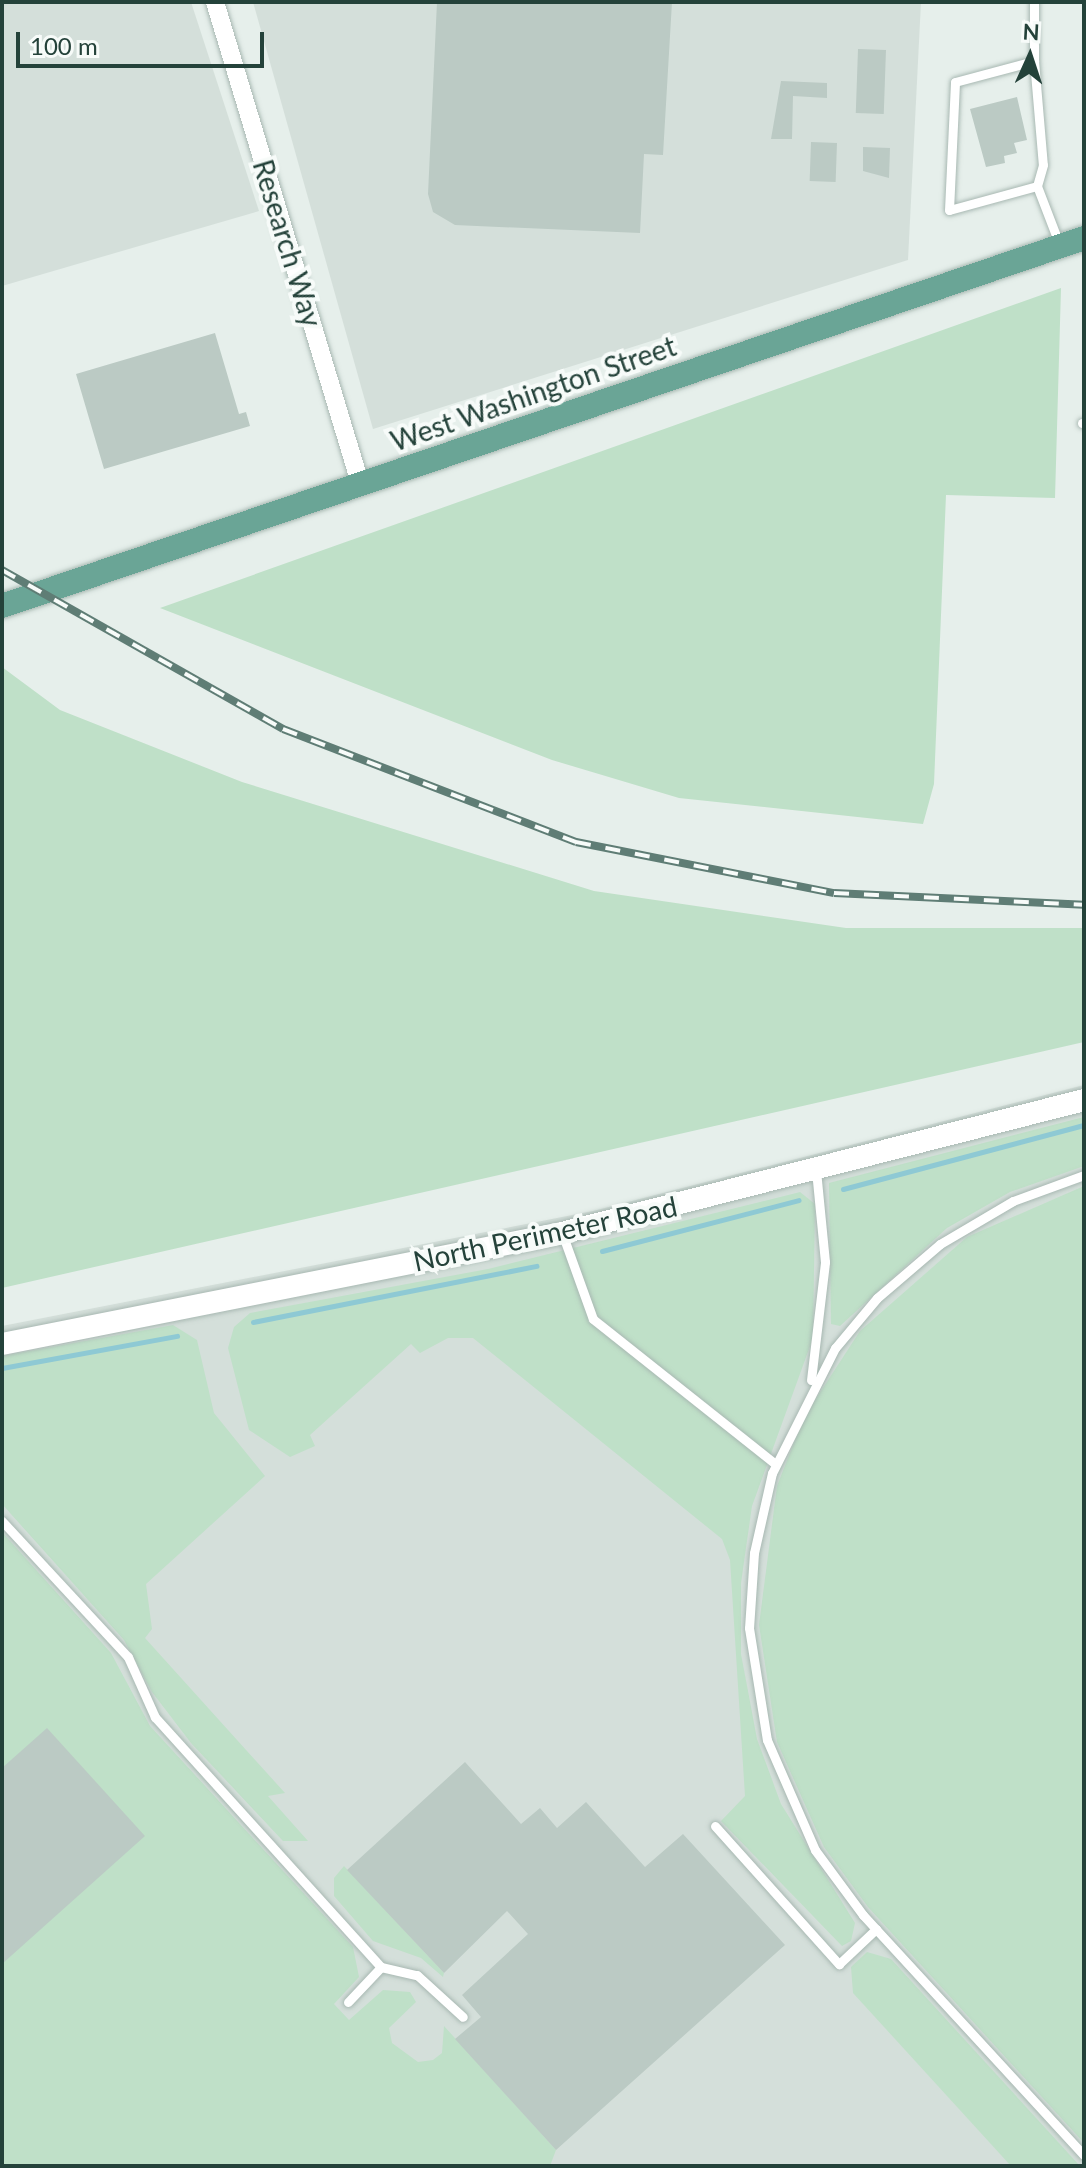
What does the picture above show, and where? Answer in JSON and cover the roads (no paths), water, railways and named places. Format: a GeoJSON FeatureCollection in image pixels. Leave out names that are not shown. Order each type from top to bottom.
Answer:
{"type":"FeatureCollection","features":[{"type":"Feature","properties":{"kind":"main road","name":"West Washington Street"},"geometry":{"type":"LineString","coordinates":[[2,606],[1084,238]]}},
{"type":"Feature","properties":{"kind":"street","name":"Research Way"},"geometry":{"type":"LineString","coordinates":[[215,2],[360,483]]}},
{"type":"Feature","properties":{"kind":"street","name":"North Perimeter Road"},"geometry":{"type":"LineString","coordinates":[[2,1344],[562,1233],[1084,1100]]}},
{"type":"Feature","properties":{"kind":"lane"},"geometry":{"type":"LineString","coordinates":[[1034,2],[1034,61],[1043,165],[1037,186],[1060,246]]}},
{"type":"Feature","properties":{"kind":"lane"},"geometry":{"type":"LineString","coordinates":[[1034,61],[955,82],[949,210],[1037,186]]}},
{"type":"Feature","properties":{"kind":"lane"},"geometry":{"type":"LineString","coordinates":[[810,1387],[825,1262],[816,1170]]}},
{"type":"Feature","properties":{"kind":"lane"},"geometry":{"type":"LineString","coordinates":[[1084,1175],[1013,1201],[933,1249],[871,1304],[810,1387],[775,1464],[751,1581],[760,1711],[776,1767],[811,1842],[876,1929],[1084,2155]]}},
{"type":"Feature","properties":{"kind":"lane"},"geometry":{"type":"LineString","coordinates":[[562,1233],[593,1319],[775,1464]]}},
{"type":"Feature","properties":{"kind":"lane"},"geometry":{"type":"LineString","coordinates":[[2,1521],[128,1657],[155,1717],[381,1967],[417,1975],[463,2017]]}},
{"type":"Feature","properties":{"kind":"lane"},"geometry":{"type":"LineString","coordinates":[[715,1826],[839,1964],[876,1929]]}},
{"type":"Feature","properties":{"kind":"lane"},"geometry":{"type":"LineString","coordinates":[[348,2002],[381,1967]]}},
{"type":"Feature","properties":{"kind":"waterway"},"geometry":{"type":"LineString","coordinates":[[843,1189],[1084,1125]]}},
{"type":"Feature","properties":{"kind":"waterway"},"geometry":{"type":"LineString","coordinates":[[602,1251],[799,1200]]}},
{"type":"Feature","properties":{"kind":"waterway"},"geometry":{"type":"LineString","coordinates":[[253,1322],[537,1266]]}},
{"type":"Feature","properties":{"kind":"waterway"},"geometry":{"type":"LineString","coordinates":[[2,1368],[177,1336]]}},
{"type":"Feature","properties":{"kind":"railway"},"geometry":{"type":"LineString","coordinates":[[2,570],[283,729],[576,842],[834,893],[1084,905]]}}]}
